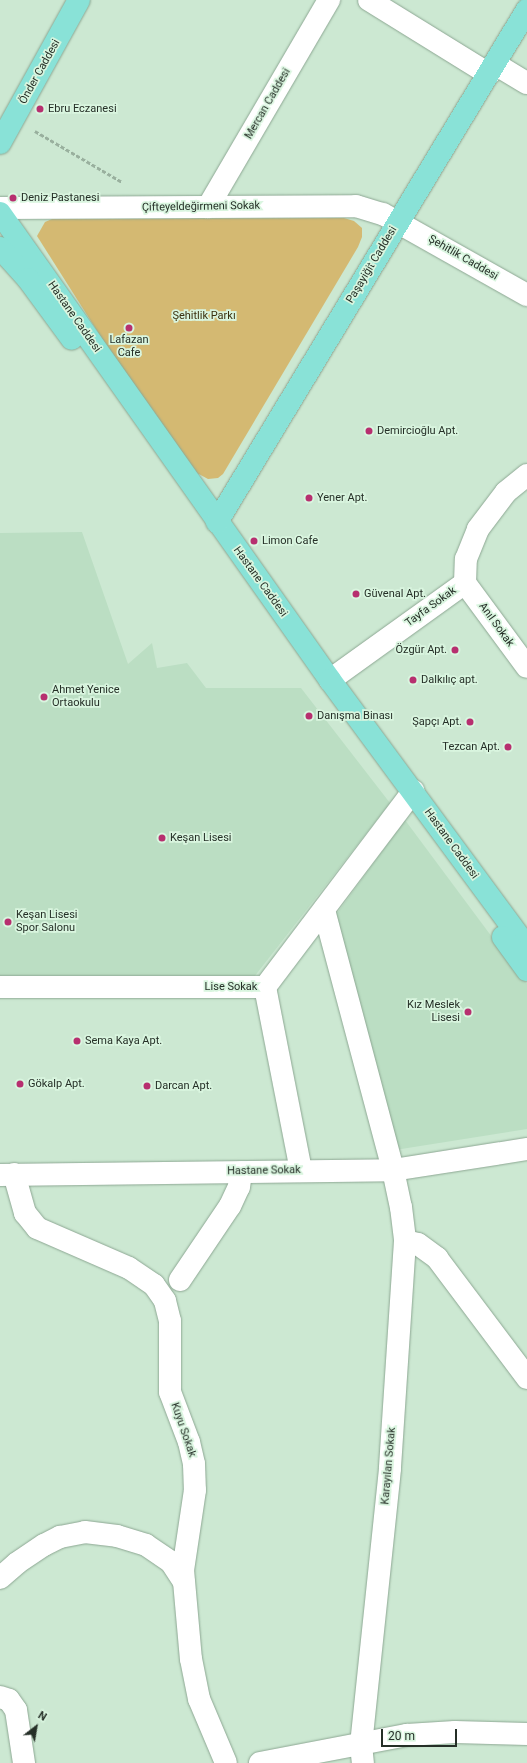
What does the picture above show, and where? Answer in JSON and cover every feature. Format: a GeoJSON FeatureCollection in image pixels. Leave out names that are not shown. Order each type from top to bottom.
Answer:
{"type":"FeatureCollection","features":[{"type":"Feature","properties":{"kind":"main road","name":"Önder Caddesi"},"geometry":{"type":"LineString","coordinates":[[0,144],[7,117],[64,0]]}},
{"type":"Feature","properties":{"kind":"main road","name":"Önder Caddesi"},"geometry":{"type":"LineString","coordinates":[[7,117],[79,0]]}},
{"type":"Feature","properties":{"kind":"main road","name":"Paşayiğit Caddesi"},"geometry":{"type":"LineString","coordinates":[[217,522],[527,10]]}},
{"type":"Feature","properties":{"kind":"main road","name":"Hastane Caddesi"},"geometry":{"type":"LineString","coordinates":[[0,213],[330,680],[527,970]]}},
{"type":"Feature","properties":{"kind":"main road","name":"Hastane Caddesi"},"geometry":{"type":"LineString","coordinates":[[0,248],[28,279],[409,796],[527,947]]}},
{"type":"Feature","properties":{"kind":"street","name":"Mercan Caddesi"},"geometry":{"type":"LineString","coordinates":[[208,207],[329,0]]}},
{"type":"Feature","properties":{"kind":"street"},"geometry":{"type":"LineString","coordinates":[[369,0],[492,69],[527,83]]}},
{"type":"Feature","properties":{"kind":"street","name":"Çifteyeldeğirmeni Sokak"},"geometry":{"type":"LineString","coordinates":[[0,208],[356,206],[370,208],[398,222]]}},
{"type":"Feature","properties":{"kind":"street","name":"Şehitlik Caddesi"},"geometry":{"type":"LineString","coordinates":[[398,222],[527,295]]}},
{"type":"Feature","properties":{"kind":"street","name":"Tayfa Sokak"},"geometry":{"type":"LineString","coordinates":[[330,680],[465,583],[466,559],[478,529],[506,492],[527,474]]}},
{"type":"Feature","properties":{"kind":"street","name":"Anıl Sokak"},"geometry":{"type":"LineString","coordinates":[[465,583],[527,667]]}},
{"type":"Feature","properties":{"kind":"street","name":"Lise Sokak"},"geometry":{"type":"LineString","coordinates":[[0,987],[265,987],[409,796]]}},
{"type":"Feature","properties":{"kind":"street","name":"Karayılan Sokak"},"geometry":{"type":"LineString","coordinates":[[324,910],[393,1170],[401,1207],[405,1241],[390,1470],[362,1754]]}},
{"type":"Feature","properties":{"kind":"street"},"geometry":{"type":"LineString","coordinates":[[265,987],[301,1171]]}},
{"type":"Feature","properties":{"kind":"street","name":"Hastane Sokak"},"geometry":{"type":"LineString","coordinates":[[7,1174],[393,1170],[527,1149]]}},
{"type":"Feature","properties":{"kind":"street"},"geometry":{"type":"LineString","coordinates":[[180,1280],[230,1206],[239,1187],[241,1172]]}},
{"type":"Feature","properties":{"kind":"street","name":"Kuyu Sokak"},"geometry":{"type":"LineString","coordinates":[[7,1174],[25,1213],[37,1228],[129,1268],[154,1285],[165,1301],[170,1328],[170,1392],[189,1442],[194,1464],[195,1490],[187,1541],[184,1582],[194,1678],[199,1699],[226,1763]]}},
{"type":"Feature","properties":{"kind":"street"},"geometry":{"type":"LineString","coordinates":[[405,1241],[418,1244],[437,1258],[527,1378]]}},
{"type":"Feature","properties":{"kind":"street"},"geometry":{"type":"LineString","coordinates":[[0,1578],[44,1545],[72,1534],[85,1532],[117,1536],[160,1552],[169,1557],[178,1556],[187,1541]]}},
{"type":"Feature","properties":{"kind":"street"},"geometry":{"type":"LineString","coordinates":[[160,1552],[175,1566],[184,1582]]}},
{"type":"Feature","properties":{"kind":"street"},"geometry":{"type":"LineString","coordinates":[[0,1697],[9,1700],[16,1710],[24,1763]]}},
{"type":"Feature","properties":{"kind":"street"},"geometry":{"type":"LineString","coordinates":[[260,1763],[362,1754],[407,1735],[455,1732],[527,1734]]}},
{"type":"Feature","properties":{"kind":"path"},"geometry":{"type":"LineString","coordinates":[[7,117],[124,183]]}},
{"type":"Feature","properties":{"kind":"shaded area"},"geometry":{"type":"Polygon","coordinates":[[[82,532],[128,664],[152,643],[157,668],[187,663],[206,688],[301,688],[390,803],[254,977],[0,978],[0,533],[82,532]]]}},
{"type":"Feature","properties":{"kind":"shaded area"},"geometry":{"type":"Polygon","coordinates":[[[405,820],[527,984],[527,1129],[395,1150],[335,916],[405,820]]]}},
{"type":"Feature","properties":{"kind":"green space","name":"Şehitlik Parkı"},"geometry":{"type":"Polygon","coordinates":[[[344,218],[354,221],[362,228],[362,237],[358,247],[223,474],[218,478],[208,479],[195,472],[113,356],[37,236],[45,222],[52,219],[344,218]]]}},
{"type":"Feature","properties":{"kind":"place","name":"Ebru Eczanesi"},"geometry":{"type":"Point","coordinates":[40,109]}},
{"type":"Feature","properties":{"kind":"place","name":"Deniz Pastanesi"},"geometry":{"type":"Point","coordinates":[13,198]}},
{"type":"Feature","properties":{"kind":"place","name":"Lafazan Cafe"},"geometry":{"type":"Point","coordinates":[129,328]}},
{"type":"Feature","properties":{"kind":"place","name":"Demircioğlu Apt."},"geometry":{"type":"Point","coordinates":[369,431]}},
{"type":"Feature","properties":{"kind":"place","name":"Yener Apt."},"geometry":{"type":"Point","coordinates":[309,498]}},
{"type":"Feature","properties":{"kind":"place","name":"Limon Cafe"},"geometry":{"type":"Point","coordinates":[254,541]}},
{"type":"Feature","properties":{"kind":"place","name":"Güvenal Apt."},"geometry":{"type":"Point","coordinates":[356,594]}},
{"type":"Feature","properties":{"kind":"place","name":"Özgür Apt."},"geometry":{"type":"Point","coordinates":[455,650]}},
{"type":"Feature","properties":{"kind":"place","name":"Dalkılıç apt."},"geometry":{"type":"Point","coordinates":[413,680]}},
{"type":"Feature","properties":{"kind":"place","name":"Ahmet Yenice Ortaokulu"},"geometry":{"type":"Point","coordinates":[44,697]}},
{"type":"Feature","properties":{"kind":"place","name":"Danışma Binası"},"geometry":{"type":"Point","coordinates":[309,716]}},
{"type":"Feature","properties":{"kind":"place","name":"Şapçı Apt."},"geometry":{"type":"Point","coordinates":[470,722]}},
{"type":"Feature","properties":{"kind":"place","name":"Tezcan Apt."},"geometry":{"type":"Point","coordinates":[508,747]}},
{"type":"Feature","properties":{"kind":"place","name":"Keşan Lisesi"},"geometry":{"type":"Point","coordinates":[162,838]}},
{"type":"Feature","properties":{"kind":"place","name":"Keşan Lisesi Spor Salonu"},"geometry":{"type":"Point","coordinates":[8,922]}},
{"type":"Feature","properties":{"kind":"place","name":"Kız Meslek Lisesi"},"geometry":{"type":"Point","coordinates":[468,1012]}},
{"type":"Feature","properties":{"kind":"place","name":"Sema Kaya Apt."},"geometry":{"type":"Point","coordinates":[77,1041]}},
{"type":"Feature","properties":{"kind":"place","name":"Gökalp Apt."},"geometry":{"type":"Point","coordinates":[20,1084]}},
{"type":"Feature","properties":{"kind":"place","name":"Darcan Apt."},"geometry":{"type":"Point","coordinates":[147,1086]}}]}
